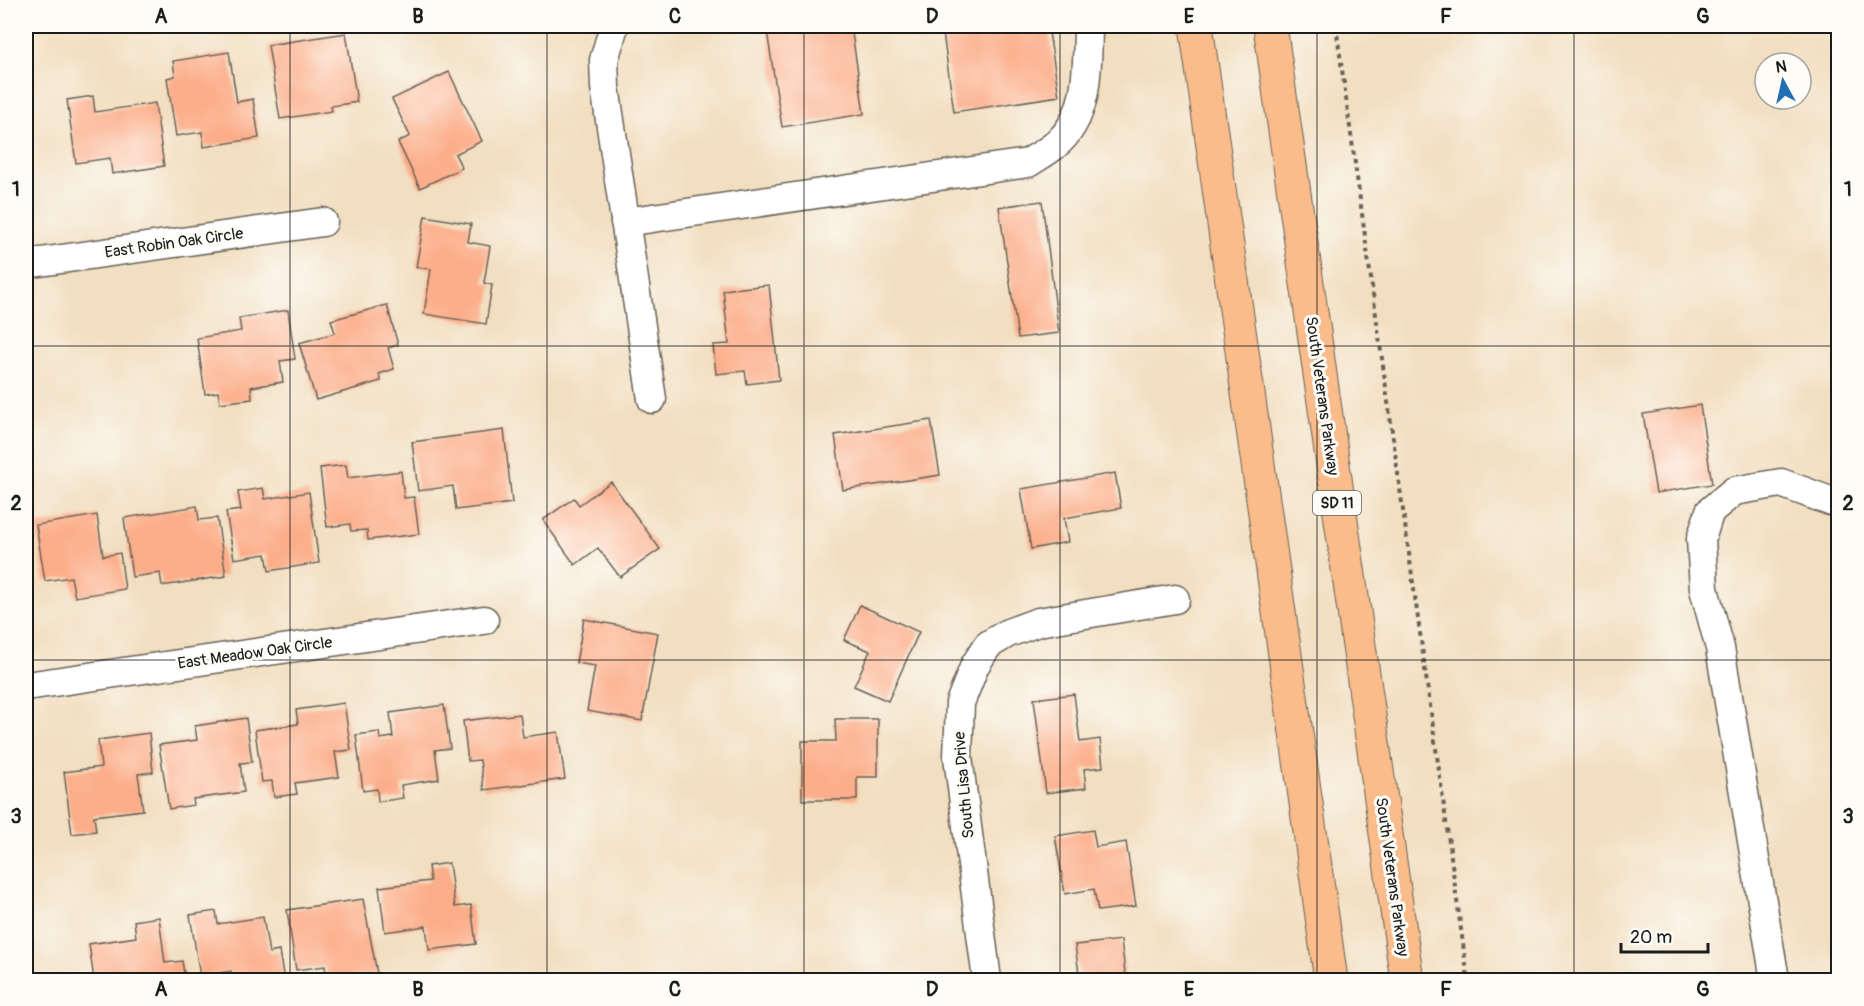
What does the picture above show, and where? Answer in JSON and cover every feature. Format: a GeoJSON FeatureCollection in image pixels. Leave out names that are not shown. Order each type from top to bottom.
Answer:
{"type":"FeatureCollection","features":[{"type":"Feature","properties":{"kind":"highway"},"geometry":{"type":"LineString","coordinates":[[1196,26],[1331,981]]}},
{"type":"Feature","properties":{"kind":"highway","name":"South Veterans Parkway"},"geometry":{"type":"LineString","coordinates":[[1270,26],[1407,981]]}},
{"type":"Feature","properties":{"kind":"street"},"geometry":{"type":"LineString","coordinates":[[614,26],[604,60],[652,399]]}},
{"type":"Feature","properties":{"kind":"street"},"geometry":{"type":"LineString","coordinates":[[626,222],[1028,163],[1057,144],[1075,122],[1086,83],[1088,26]]}},
{"type":"Feature","properties":{"kind":"street","name":"East Robin Oak Circle"},"geometry":{"type":"LineString","coordinates":[[26,264],[323,222]]}},
{"type":"Feature","properties":{"kind":"street"},"geometry":{"type":"LineString","coordinates":[[1775,981],[1720,648],[1704,589],[1701,538],[1710,511],[1734,491],[1781,483],[1839,504]]}},
{"type":"Feature","properties":{"kind":"street","name":"South Lisa Drive"},"geometry":{"type":"LineString","coordinates":[[987,981],[958,757],[960,703],[975,665],[988,645],[1008,633],[1038,622],[1175,599]]}},
{"type":"Feature","properties":{"kind":"street","name":"East Meadow Oak Circle"},"geometry":{"type":"LineString","coordinates":[[26,687],[484,620]]}},
{"type":"Feature","properties":{"kind":"path"},"geometry":{"type":"LineString","coordinates":[[1336,26],[1468,981]]}},
{"type":"Feature","properties":{"kind":"building"},"geometry":{"type":"Polygon","coordinates":[[[804,26],[851,26],[864,114],[782,127],[767,31],[804,26]]]}},
{"type":"Feature","properties":{"kind":"building"},"geometry":{"type":"Polygon","coordinates":[[[993,26],[1048,26],[1059,96],[954,112],[943,33],[993,26]]]}},
{"type":"Feature","properties":{"kind":"building"},"geometry":{"type":"Polygon","coordinates":[[[346,33],[357,102],[331,106],[332,111],[280,119],[268,45],[346,33]]]}},
{"type":"Feature","properties":{"kind":"building"},"geometry":{"type":"Polygon","coordinates":[[[229,52],[237,102],[253,99],[259,138],[204,147],[202,132],[176,136],[167,78],[175,76],[173,61],[229,52]]]}},
{"type":"Feature","properties":{"kind":"building"},"geometry":{"type":"Polygon","coordinates":[[[449,72],[482,141],[455,154],[462,168],[420,188],[398,142],[410,136],[392,99],[449,72]]]}},
{"type":"Feature","properties":{"kind":"building"},"geometry":{"type":"Polygon","coordinates":[[[93,96],[95,112],[155,103],[164,166],[112,174],[110,158],[76,163],[67,100],[93,96]]]}},
{"type":"Feature","properties":{"kind":"building"},"geometry":{"type":"Polygon","coordinates":[[[1042,201],[1059,333],[1018,338],[999,207],[1042,201]]]}},
{"type":"Feature","properties":{"kind":"building"},"geometry":{"type":"Polygon","coordinates":[[[425,216],[471,224],[468,242],[490,246],[484,283],[492,285],[486,324],[424,314],[431,269],[416,267],[425,216]]]}},
{"type":"Feature","properties":{"kind":"building"},"geometry":{"type":"Polygon","coordinates":[[[769,285],[779,380],[747,384],[745,371],[716,374],[713,345],[729,344],[723,290],[769,285]]]}},
{"type":"Feature","properties":{"kind":"building"},"geometry":{"type":"Polygon","coordinates":[[[387,305],[398,345],[388,348],[394,369],[379,374],[381,381],[316,400],[299,343],[335,333],[331,320],[387,305]]]}},
{"type":"Feature","properties":{"kind":"building"},"geometry":{"type":"Polygon","coordinates":[[[288,310],[295,359],[280,361],[283,382],[251,387],[252,399],[220,403],[218,392],[205,394],[197,338],[241,331],[239,318],[288,310]]]}},
{"type":"Feature","properties":{"kind":"building"},"geometry":{"type":"Polygon","coordinates":[[[1700,405],[1712,484],[1656,493],[1643,414],[1700,405]]]}},
{"type":"Feature","properties":{"kind":"building"},"geometry":{"type":"Polygon","coordinates":[[[931,420],[940,475],[843,490],[835,435],[931,420]]]}},
{"type":"Feature","properties":{"kind":"building"},"geometry":{"type":"Polygon","coordinates":[[[504,430],[512,503],[456,510],[453,486],[418,491],[412,442],[504,430]]]}},
{"type":"Feature","properties":{"kind":"building"},"geometry":{"type":"Polygon","coordinates":[[[346,465],[348,478],[401,471],[404,498],[414,497],[419,534],[368,540],[367,530],[351,531],[350,524],[327,527],[320,468],[346,465]]]}},
{"type":"Feature","properties":{"kind":"building"},"geometry":{"type":"Polygon","coordinates":[[[1115,473],[1121,508],[1064,518],[1068,542],[1031,549],[1021,489],[1115,473]]]}},
{"type":"Feature","properties":{"kind":"building"},"geometry":{"type":"Polygon","coordinates":[[[611,482],[660,549],[620,577],[598,548],[575,565],[543,520],[574,498],[579,505],[611,482]]]}},
{"type":"Feature","properties":{"kind":"building"},"geometry":{"type":"Polygon","coordinates":[[[263,488],[265,499],[309,492],[319,563],[269,571],[266,554],[234,559],[226,512],[241,510],[238,492],[263,488]]]}},
{"type":"Feature","properties":{"kind":"building"},"geometry":{"type":"Polygon","coordinates":[[[197,506],[199,520],[217,518],[226,576],[162,586],[160,573],[132,577],[124,518],[197,506]]]}},
{"type":"Feature","properties":{"kind":"building"},"geometry":{"type":"Polygon","coordinates":[[[97,515],[103,556],[120,553],[125,589],[75,597],[71,577],[45,581],[36,525],[97,515]]]}},
{"type":"Feature","properties":{"kind":"building"},"geometry":{"type":"Polygon","coordinates":[[[860,605],[919,632],[888,701],[854,686],[870,651],[844,640],[860,605]]]}},
{"type":"Feature","properties":{"kind":"building"},"geometry":{"type":"Polygon","coordinates":[[[1838,608],[1838,628],[1837,628],[1835,609],[1838,608]]]}},
{"type":"Feature","properties":{"kind":"building"},"geometry":{"type":"Polygon","coordinates":[[[584,619],[658,633],[642,721],[587,711],[595,666],[576,663],[584,619]]]}},
{"type":"Feature","properties":{"kind":"building"},"geometry":{"type":"Polygon","coordinates":[[[1074,694],[1080,742],[1100,739],[1103,767],[1084,769],[1086,788],[1046,793],[1034,699],[1074,694]]]}},
{"type":"Feature","properties":{"kind":"building"},"geometry":{"type":"Polygon","coordinates":[[[344,703],[351,750],[335,752],[339,777],[295,783],[297,794],[274,797],[272,781],[262,782],[255,730],[298,724],[296,710],[344,703]]]}},
{"type":"Feature","properties":{"kind":"building"},"geometry":{"type":"Polygon","coordinates":[[[444,705],[450,748],[435,750],[439,779],[401,785],[403,798],[378,802],[377,789],[363,791],[356,735],[379,732],[380,739],[393,737],[390,713],[444,705]]]}},
{"type":"Feature","properties":{"kind":"building"},"geometry":{"type":"Polygon","coordinates":[[[520,714],[523,737],[558,732],[565,779],[484,790],[480,760],[468,761],[463,721],[520,714]]]}},
{"type":"Feature","properties":{"kind":"building"},"geometry":{"type":"Polygon","coordinates":[[[246,718],[252,762],[240,763],[244,792],[193,799],[194,805],[169,809],[159,745],[197,740],[195,726],[246,718]]]}},
{"type":"Feature","properties":{"kind":"building"},"geometry":{"type":"Polygon","coordinates":[[[835,719],[878,719],[878,777],[857,777],[857,800],[802,800],[802,741],[836,741],[835,719]]]}},
{"type":"Feature","properties":{"kind":"building"},"geometry":{"type":"Polygon","coordinates":[[[149,733],[153,772],[138,774],[143,810],[94,816],[96,831],[72,834],[64,772],[101,767],[98,740],[149,733]]]}},
{"type":"Feature","properties":{"kind":"building"},"geometry":{"type":"Polygon","coordinates":[[[1093,830],[1096,847],[1126,842],[1136,906],[1098,911],[1094,889],[1065,894],[1055,836],[1093,830]]]}},
{"type":"Feature","properties":{"kind":"building"},"geometry":{"type":"Polygon","coordinates":[[[449,863],[455,907],[471,905],[476,944],[429,950],[426,926],[385,932],[379,887],[430,881],[428,866],[449,863]]]}},
{"type":"Feature","properties":{"kind":"building"},"geometry":{"type":"Polygon","coordinates":[[[363,899],[377,973],[327,980],[325,966],[296,970],[287,910],[363,899]]]}},
{"type":"Feature","properties":{"kind":"building"},"geometry":{"type":"Polygon","coordinates":[[[216,911],[218,924],[263,917],[269,953],[279,951],[284,980],[232,980],[231,971],[200,976],[190,915],[216,911]]]}},
{"type":"Feature","properties":{"kind":"building"},"geometry":{"type":"Polygon","coordinates":[[[159,917],[165,963],[182,961],[185,980],[94,980],[89,944],[136,937],[134,921],[159,917]]]}},
{"type":"Feature","properties":{"kind":"building"},"geometry":{"type":"Polygon","coordinates":[[[1121,940],[1126,980],[1080,980],[1075,945],[1121,940]]]}}]}
